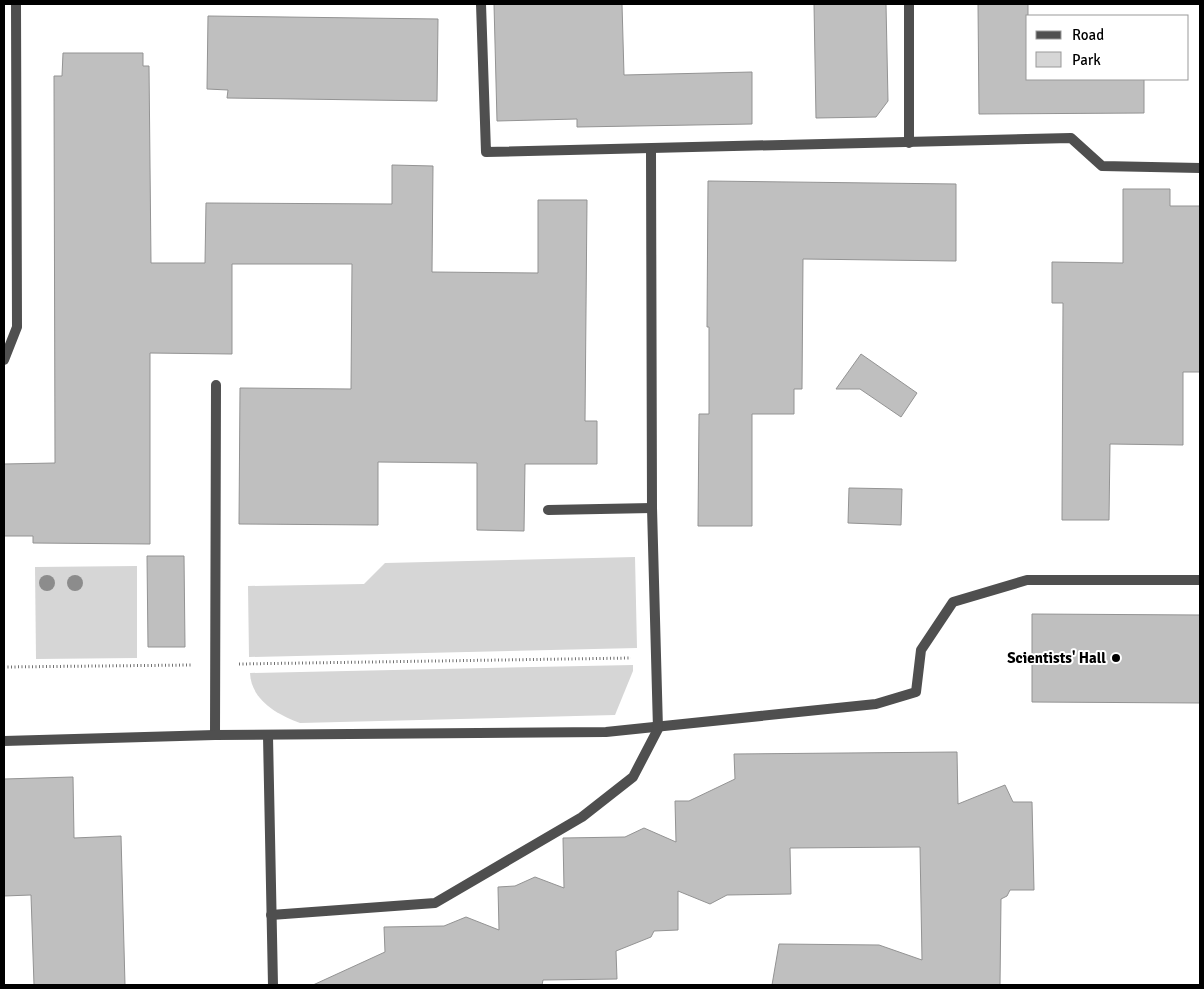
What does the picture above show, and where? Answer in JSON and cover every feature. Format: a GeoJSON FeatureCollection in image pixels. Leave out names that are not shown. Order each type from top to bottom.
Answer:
{"type":"FeatureCollection","features":[{"type":"Feature","properties":{"kind":"street"},"geometry":{"type":"LineString","coordinates":[[4,360],[17,327],[16,4]]}},
{"type":"Feature","properties":{"kind":"street"},"geometry":{"type":"LineString","coordinates":[[481,4],[486,152],[651,150],[1071,138],[1102,166],[1200,168]]}},
{"type":"Feature","properties":{"kind":"street"},"geometry":{"type":"LineString","coordinates":[[908,4],[909,143]]}},
{"type":"Feature","properties":{"kind":"street"},"geometry":{"type":"LineString","coordinates":[[271,915],[434,903],[590,812],[633,777],[658,729],[652,508],[651,150]]}},
{"type":"Feature","properties":{"kind":"street"},"geometry":{"type":"LineString","coordinates":[[214,735],[216,665],[216,385]]}},
{"type":"Feature","properties":{"kind":"street"},"geometry":{"type":"LineString","coordinates":[[548,510],[652,508]]}},
{"type":"Feature","properties":{"kind":"street"},"geometry":{"type":"LineString","coordinates":[[4,741],[214,735],[606,732],[658,729],[876,704],[916,692],[921,650],[953,602],[1027,580],[1200,580]]}},
{"type":"Feature","properties":{"kind":"street"},"geometry":{"type":"LineString","coordinates":[[268,736],[272,985]]}},
{"type":"Feature","properties":{"kind":"path"},"geometry":{"type":"LineString","coordinates":[[4,666],[216,665],[655,657]]}},
{"type":"Feature","properties":{"kind":"green space"},"geometry":{"type":"Polygon","coordinates":[[[635,557],[637,648],[249,657],[248,586],[364,584],[385,563],[635,557]]]}},
{"type":"Feature","properties":{"kind":"green space"},"geometry":{"type":"Polygon","coordinates":[[[137,566],[137,658],[36,659],[35,567],[137,566]]]}},
{"type":"Feature","properties":{"kind":"green space"},"geometry":{"type":"Polygon","coordinates":[[[633,665],[633,671],[615,715],[300,723],[283,716],[260,699],[255,691],[250,673],[633,665]]]}},
{"type":"Feature","properties":{"kind":"building"},"geometry":{"type":"Polygon","coordinates":[[[494,4],[622,4],[624,75],[752,72],[752,124],[577,127],[577,119],[497,121],[494,4]]]}},
{"type":"Feature","properties":{"kind":"building"},"geometry":{"type":"Polygon","coordinates":[[[814,4],[886,4],[888,101],[876,117],[816,118],[814,4]]]}},
{"type":"Feature","properties":{"kind":"building"},"geometry":{"type":"Polygon","coordinates":[[[978,4],[1028,4],[1028,15],[1026,15],[1026,80],[1144,80],[1144,113],[979,114],[978,4]]]}},
{"type":"Feature","properties":{"kind":"building"},"geometry":{"type":"Polygon","coordinates":[[[208,16],[438,19],[437,101],[227,98],[228,90],[207,89],[208,16]]]}},
{"type":"Feature","properties":{"kind":"building"},"geometry":{"type":"Polygon","coordinates":[[[63,53],[143,53],[143,66],[149,66],[151,263],[205,263],[206,203],[392,204],[392,165],[433,166],[432,272],[538,273],[538,200],[587,200],[585,421],[597,421],[597,464],[525,464],[524,531],[477,530],[477,463],[378,462],[378,525],[239,524],[240,388],[351,389],[352,264],[232,264],[232,354],[150,353],[150,544],[33,543],[33,536],[4,536],[4,464],[55,463],[54,76],[62,76],[63,53]]]}},
{"type":"Feature","properties":{"kind":"building"},"geometry":{"type":"Polygon","coordinates":[[[708,181],[956,184],[956,261],[803,259],[802,389],[794,389],[794,414],[752,414],[752,526],[698,526],[699,414],[709,414],[709,327],[707,327],[708,181]]]}},
{"type":"Feature","properties":{"kind":"building"},"geometry":{"type":"Polygon","coordinates":[[[1123,189],[1170,189],[1170,206],[1200,206],[1200,372],[1183,372],[1183,445],[1110,444],[1109,520],[1062,520],[1063,303],[1052,303],[1052,262],[1123,263],[1123,189]]]}},
{"type":"Feature","properties":{"kind":"building"},"geometry":{"type":"Polygon","coordinates":[[[861,354],[917,393],[901,417],[860,389],[836,389],[861,354]]]}},
{"type":"Feature","properties":{"kind":"building"},"geometry":{"type":"Polygon","coordinates":[[[849,488],[902,489],[901,525],[848,523],[849,488]]]}},
{"type":"Feature","properties":{"kind":"building"},"geometry":{"type":"Polygon","coordinates":[[[147,556],[184,556],[185,647],[148,647],[147,556]]]}},
{"type":"Feature","properties":{"kind":"building","name":"Scientists' Hall"},"geometry":{"type":"Polygon","coordinates":[[[1032,614],[1200,615],[1200,703],[1032,702],[1032,614]]]}},
{"type":"Feature","properties":{"kind":"building"},"geometry":{"type":"Polygon","coordinates":[[[957,752],[958,804],[1005,785],[1013,802],[1032,802],[1034,890],[1010,890],[1007,896],[1001,899],[1000,985],[772,985],[779,944],[879,945],[922,960],[920,847],[790,848],[791,894],[727,895],[710,904],[678,891],[678,930],[654,931],[651,937],[616,951],[617,979],[543,980],[542,985],[313,985],[385,952],[384,927],[444,926],[466,917],[499,930],[498,887],[515,886],[535,877],[564,888],[563,838],[625,837],[644,828],[676,842],[675,801],[689,801],[735,779],[734,754],[957,752]]]}},
{"type":"Feature","properties":{"kind":"building"},"geometry":{"type":"Polygon","coordinates":[[[73,777],[74,838],[121,836],[125,985],[34,985],[31,895],[4,896],[4,779],[73,777]]]}},
{"type":"Feature","properties":{"kind":"place","name":"Scientists' Hall"},"geometry":{"type":"Point","coordinates":[1116,658]}}]}
